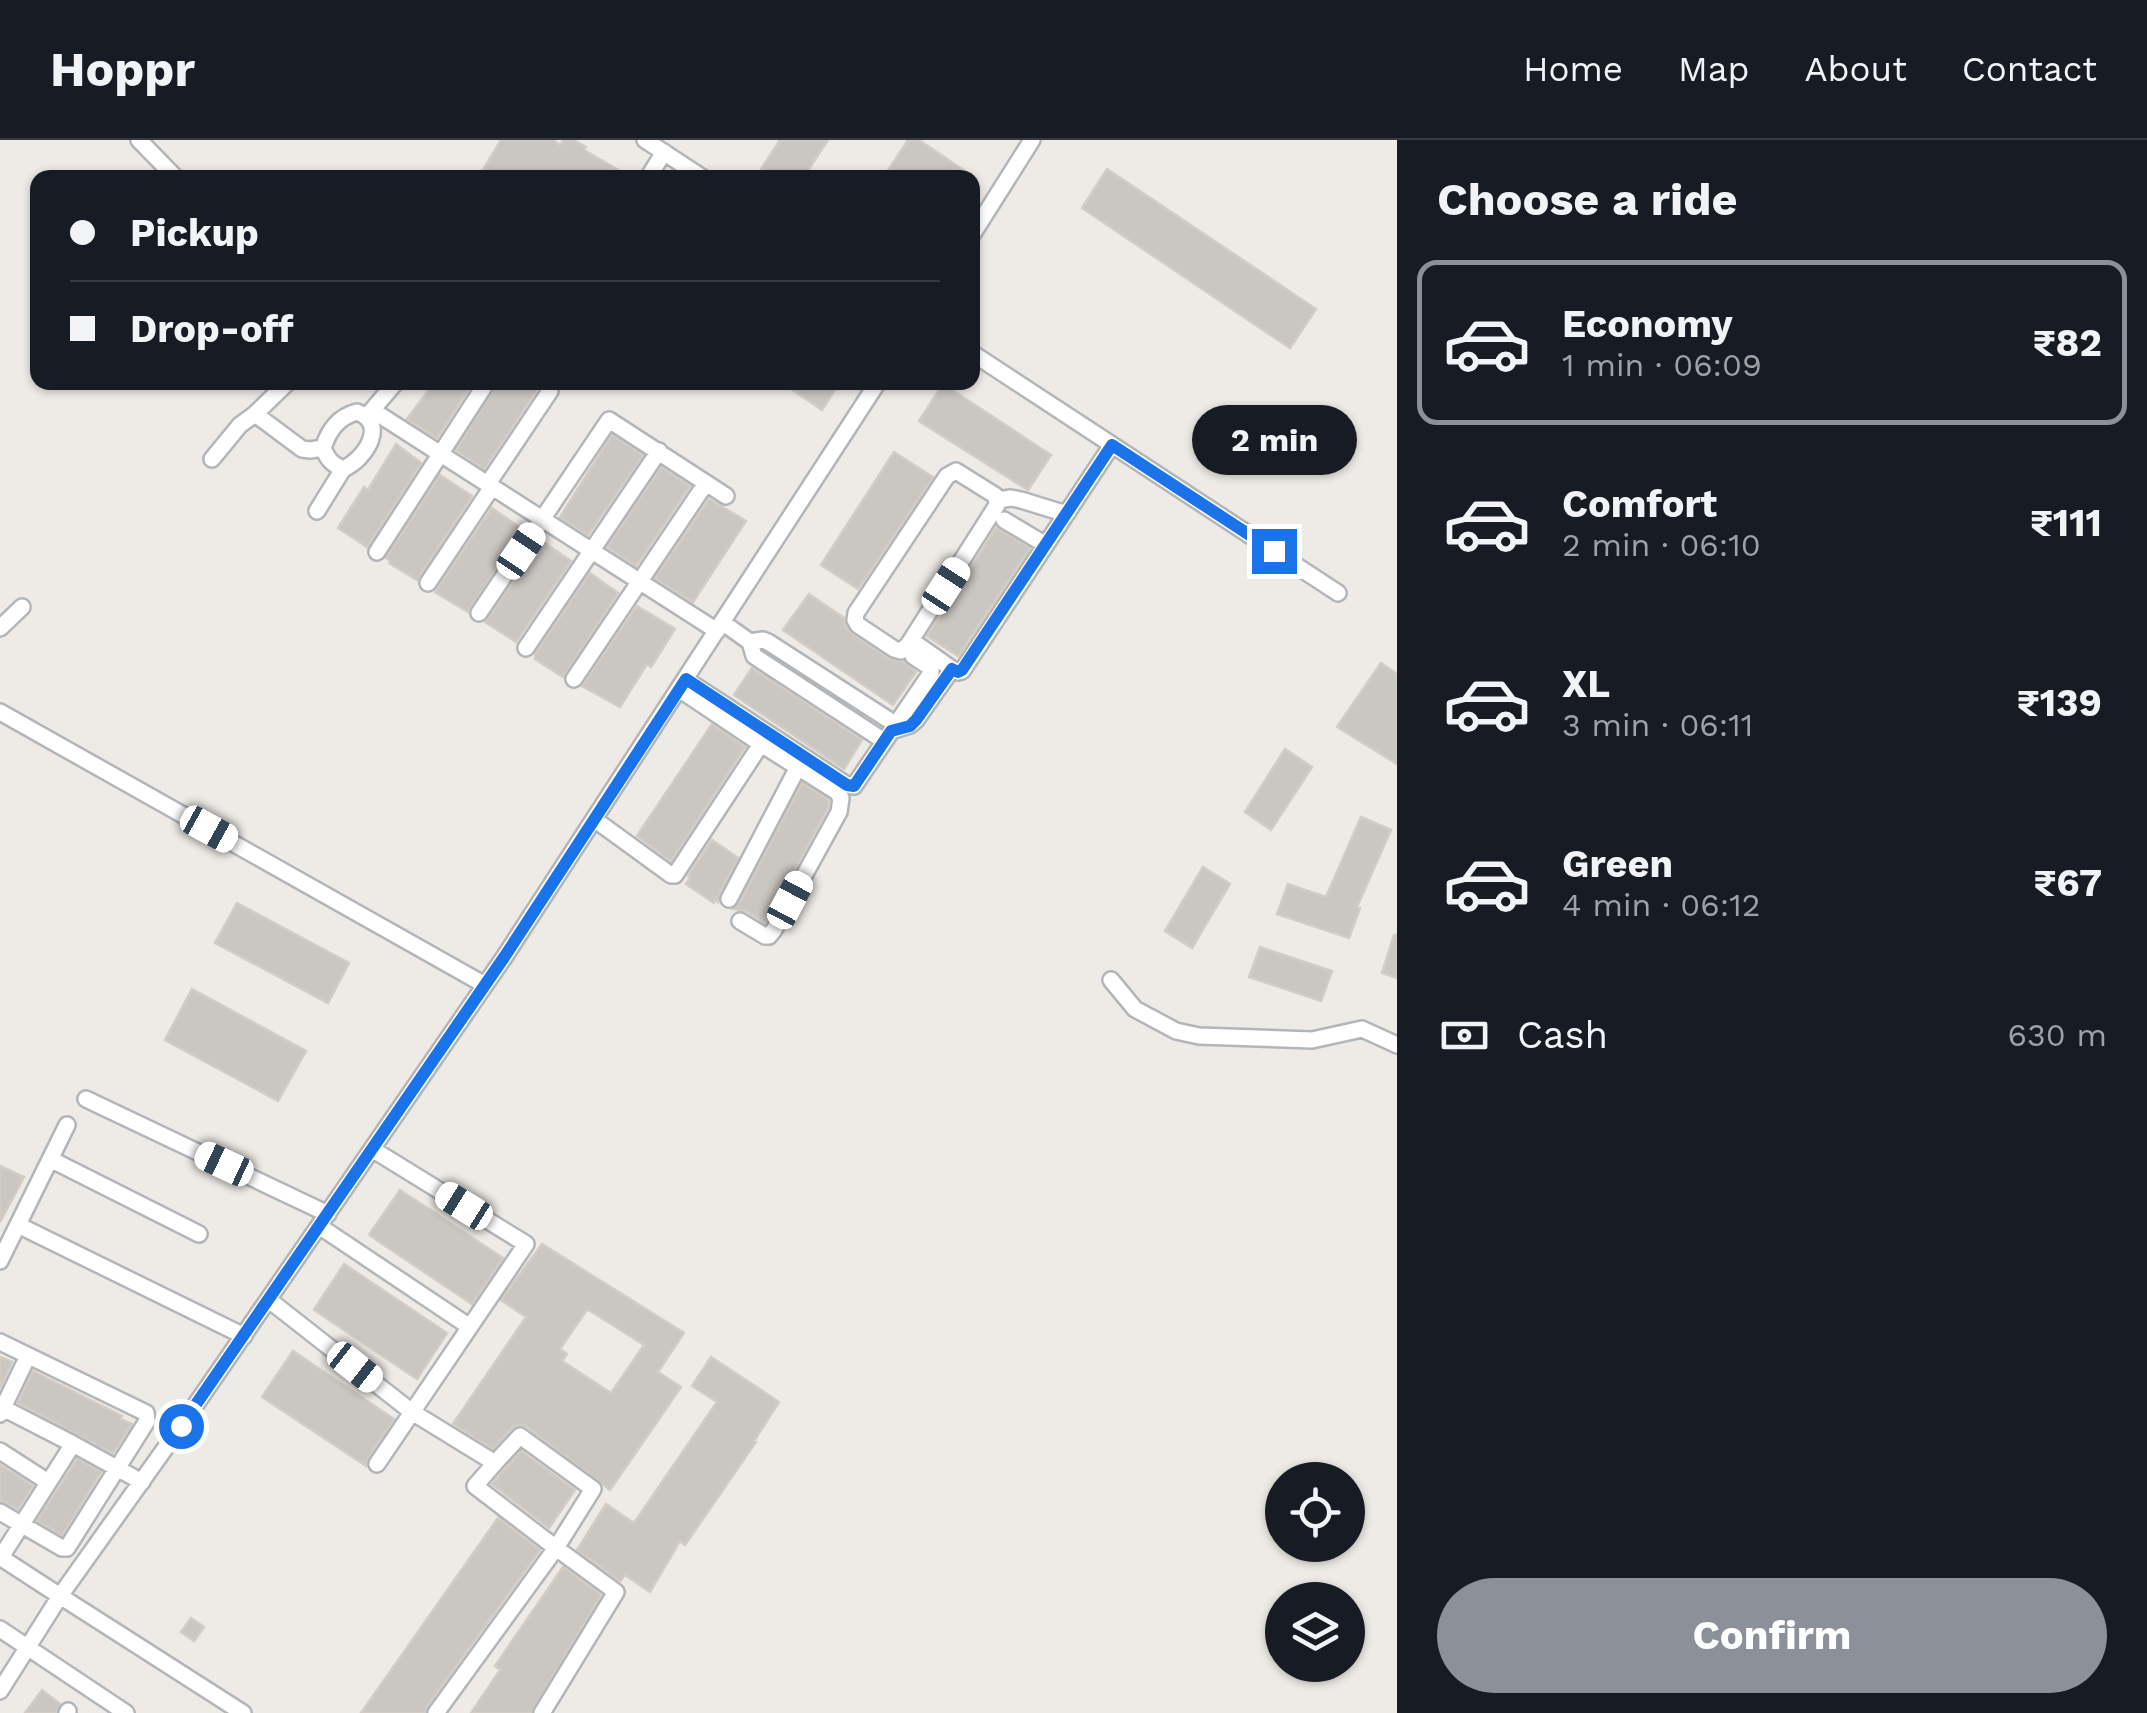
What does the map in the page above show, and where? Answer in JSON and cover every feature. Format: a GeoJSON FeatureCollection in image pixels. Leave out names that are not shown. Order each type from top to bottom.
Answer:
{"type":"FeatureCollection","features":[{"type":"Feature","properties":{"kind":"street"},"geometry":{"type":"LineString","coordinates":[[140,140],[168,170]]}},
{"type":"Feature","properties":{"kind":"street"},"geometry":{"type":"LineString","coordinates":[[645,140],[691,170]]}},
{"type":"Feature","properties":{"kind":"street"},"geometry":{"type":"LineString","coordinates":[[980,222],[1032,140]]}},
{"type":"Feature","properties":{"kind":"street"},"geometry":{"type":"LineString","coordinates":[[653,170],[664,152]]}},
{"type":"Feature","properties":{"kind":"street"},"geometry":{"type":"LineString","coordinates":[[980,358],[1338,593]]}},
{"type":"Feature","properties":{"kind":"street"},"geometry":{"type":"LineString","coordinates":[[212,460],[240,425],[280,390]]}},
{"type":"Feature","properties":{"kind":"street"},"geometry":{"type":"LineString","coordinates":[[370,413],[389,390]]}},
{"type":"Feature","properties":{"kind":"street"},"geometry":{"type":"LineString","coordinates":[[377,552],[482,390]]}},
{"type":"Feature","properties":{"kind":"street"},"geometry":{"type":"LineString","coordinates":[[428,583],[550,390]]}},
{"type":"Feature","properties":{"kind":"street"},"geometry":{"type":"LineString","coordinates":[[0,1691],[60,1596],[485,985],[873,390]]}},
{"type":"Feature","properties":{"kind":"street"},"geometry":{"type":"LineString","coordinates":[[316,510],[344,469],[363,454],[373,436],[370,413]]}},
{"type":"Feature","properties":{"kind":"street"},"geometry":{"type":"LineString","coordinates":[[344,469],[327,459],[323,448],[334,424],[346,415],[370,413],[639,582],[750,642],[754,656],[890,732],[916,720],[952,669]]}},
{"type":"Feature","properties":{"kind":"street"},"geometry":{"type":"LineString","coordinates":[[255,414],[302,448],[323,448]]}},
{"type":"Feature","properties":{"kind":"street"},"geometry":{"type":"LineString","coordinates":[[479,614],[609,420],[726,496]]}},
{"type":"Feature","properties":{"kind":"street"},"geometry":{"type":"LineString","coordinates":[[912,648],[998,505],[996,496],[962,474],[952,472],[946,476],[855,620],[894,650],[912,648],[958,672],[1112,445]]}},
{"type":"Feature","properties":{"kind":"street"},"geometry":{"type":"LineString","coordinates":[[526,648],[659,451]]}},
{"type":"Feature","properties":{"kind":"street"},"geometry":{"type":"LineString","coordinates":[[574,679],[706,483]]}},
{"type":"Feature","properties":{"kind":"street"},"geometry":{"type":"LineString","coordinates":[[998,500],[1010,498],[1068,512]]}},
{"type":"Feature","properties":{"kind":"street"},"geometry":{"type":"LineString","coordinates":[[1004,520],[1046,545]]}},
{"type":"Feature","properties":{"kind":"street"},"geometry":{"type":"LineString","coordinates":[[0,628],[22,608]]}},
{"type":"Feature","properties":{"kind":"street"},"geometry":{"type":"LineString","coordinates":[[682,684],[847,785],[856,785],[932,671],[912,648]]}},
{"type":"Feature","properties":{"kind":"street"},"geometry":{"type":"LineString","coordinates":[[682,684],[841,798],[838,812],[769,936],[740,922]]}},
{"type":"Feature","properties":{"kind":"street"},"geometry":{"type":"LineString","coordinates":[[0,712],[485,985]]}},
{"type":"Feature","properties":{"kind":"street"},"geometry":{"type":"LineString","coordinates":[[594,819],[675,875],[762,744]]}},
{"type":"Feature","properties":{"kind":"street"},"geometry":{"type":"LineString","coordinates":[[730,898],[798,767]]}},
{"type":"Feature","properties":{"kind":"street"},"geometry":{"type":"LineString","coordinates":[[1111,980],[1135,1009],[1176,1031],[1199,1036],[1312,1040],[1362,1030],[1397,1045]]}},
{"type":"Feature","properties":{"kind":"street"},"geometry":{"type":"LineString","coordinates":[[86,1099],[324,1220],[470,1327]]}},
{"type":"Feature","properties":{"kind":"street"},"geometry":{"type":"LineString","coordinates":[[0,1261],[11,1226],[67,1124]]}},
{"type":"Feature","properties":{"kind":"street"},"geometry":{"type":"LineString","coordinates":[[372,1149],[526,1244],[377,1464]]}},
{"type":"Feature","properties":{"kind":"street"},"geometry":{"type":"LineString","coordinates":[[50,1158],[199,1234]]}},
{"type":"Feature","properties":{"kind":"street"},"geometry":{"type":"LineString","coordinates":[[11,1226],[244,1336]]}},
{"type":"Feature","properties":{"kind":"street"},"geometry":{"type":"LineString","coordinates":[[268,1300],[412,1412],[495,1463]]}},
{"type":"Feature","properties":{"kind":"street"},"geometry":{"type":"LineString","coordinates":[[0,1342],[146,1413],[146,1421],[67,1548],[0,1512]]}},
{"type":"Feature","properties":{"kind":"street"},"geometry":{"type":"LineString","coordinates":[[28,1356],[2,1411],[142,1482]]}},
{"type":"Feature","properties":{"kind":"street"},"geometry":{"type":"LineString","coordinates":[[436,1713],[556,1548],[593,1489],[520,1436],[475,1486],[556,1548],[616,1592],[542,1713]]}},
{"type":"Feature","properties":{"kind":"street"},"geometry":{"type":"LineString","coordinates":[[73,1444],[0,1557],[243,1713]]}},
{"type":"Feature","properties":{"kind":"street"},"geometry":{"type":"LineString","coordinates":[[0,1451],[48,1482]]}},
{"type":"Feature","properties":{"kind":"street"},"geometry":{"type":"LineString","coordinates":[[0,1628],[126,1713]]}},
{"type":"Feature","properties":{"kind":"building"},"geometry":{"type":"Polygon","coordinates":[[[501,140],[553,140],[560,145],[564,140],[573,140],[618,170],[483,170],[501,140]]]}},
{"type":"Feature","properties":{"kind":"building"},"geometry":{"type":"Polygon","coordinates":[[[780,140],[828,140],[808,170],[761,169],[780,140]]]}},
{"type":"Feature","properties":{"kind":"building"},"geometry":{"type":"Polygon","coordinates":[[[908,140],[919,140],[963,170],[888,170],[908,140]]]}},
{"type":"Feature","properties":{"kind":"building"},"geometry":{"type":"Polygon","coordinates":[[[1107,169],[1316,309],[1290,348],[1082,208],[1107,169]]]}},
{"type":"Feature","properties":{"kind":"building"},"geometry":{"type":"Polygon","coordinates":[[[429,390],[468,390],[437,438],[407,419],[429,390]]]}},
{"type":"Feature","properties":{"kind":"building"},"geometry":{"type":"Polygon","coordinates":[[[493,390],[537,390],[484,469],[456,450],[493,390]]]}},
{"type":"Feature","properties":{"kind":"building"},"geometry":{"type":"Polygon","coordinates":[[[793,390],[835,390],[822,410],[793,390]]]}},
{"type":"Feature","properties":{"kind":"building"},"geometry":{"type":"Polygon","coordinates":[[[939,390],[952,390],[1051,455],[1028,490],[919,421],[939,390]]]}},
{"type":"Feature","properties":{"kind":"building"},"geometry":{"type":"Polygon","coordinates":[[[612,435],[643,455],[588,535],[560,517],[612,435]]]}},
{"type":"Feature","properties":{"kind":"building"},"geometry":{"type":"Polygon","coordinates":[[[396,444],[421,463],[367,547],[338,528],[364,487],[368,490],[396,444]]]}},
{"type":"Feature","properties":{"kind":"building"},"geometry":{"type":"Polygon","coordinates":[[[894,452],[933,477],[858,589],[821,565],[894,452]]]}},
{"type":"Feature","properties":{"kind":"building"},"geometry":{"type":"Polygon","coordinates":[[[661,467],[690,486],[636,566],[607,547],[661,467]]]}},
{"type":"Feature","properties":{"kind":"building"},"geometry":{"type":"Polygon","coordinates":[[[440,475],[472,496],[417,580],[386,558],[440,475]]]}},
{"type":"Feature","properties":{"kind":"building"},"geometry":{"type":"Polygon","coordinates":[[[709,499],[746,521],[693,602],[655,578],[709,499]]]}},
{"type":"Feature","properties":{"kind":"building"},"geometry":{"type":"Polygon","coordinates":[[[492,508],[522,529],[468,612],[435,592],[492,508]]]}},
{"type":"Feature","properties":{"kind":"building"},"geometry":{"type":"Polygon","coordinates":[[[996,528],[1030,548],[958,656],[927,636],[996,528]]]}},
{"type":"Feature","properties":{"kind":"building"},"geometry":{"type":"Polygon","coordinates":[[[542,541],[571,561],[516,642],[485,622],[542,541]]]}},
{"type":"Feature","properties":{"kind":"building"},"geometry":{"type":"Polygon","coordinates":[[[590,573],[618,593],[563,677],[535,659],[535,654],[590,573]]]}},
{"type":"Feature","properties":{"kind":"building"},"geometry":{"type":"Polygon","coordinates":[[[809,594],[844,618],[852,634],[916,672],[893,705],[783,630],[809,594]]]}},
{"type":"Feature","properties":{"kind":"building"},"geometry":{"type":"Polygon","coordinates":[[[637,606],[675,629],[620,707],[582,686],[637,606]]]}},
{"type":"Feature","properties":{"kind":"building"},"geometry":{"type":"Polygon","coordinates":[[[1381,663],[1397,674],[1397,764],[1337,727],[1381,663]]]}},
{"type":"Feature","properties":{"kind":"building"},"geometry":{"type":"Polygon","coordinates":[[[752,668],[862,740],[844,769],[734,695],[752,668]]]}},
{"type":"Feature","properties":{"kind":"building"},"geometry":{"type":"Polygon","coordinates":[[[712,724],[745,747],[671,861],[637,836],[712,724]]]}},
{"type":"Feature","properties":{"kind":"building"},"geometry":{"type":"Polygon","coordinates":[[[1285,749],[1312,767],[1271,830],[1245,812],[1285,749]]]}},
{"type":"Feature","properties":{"kind":"building"},"geometry":{"type":"Polygon","coordinates":[[[802,783],[829,800],[828,808],[765,923],[746,911],[733,909],[802,783]]]}},
{"type":"Feature","properties":{"kind":"building"},"geometry":{"type":"Polygon","coordinates":[[[1361,817],[1391,830],[1357,907],[1360,908],[1349,938],[1277,914],[1288,884],[1326,897],[1361,817]]]}},
{"type":"Feature","properties":{"kind":"building"},"geometry":{"type":"Polygon","coordinates":[[[712,840],[738,858],[718,902],[714,903],[686,884],[712,840]]]}},
{"type":"Feature","properties":{"kind":"building"},"geometry":{"type":"Polygon","coordinates":[[[1203,867],[1230,884],[1192,948],[1165,931],[1203,867]]]}},
{"type":"Feature","properties":{"kind":"building"},"geometry":{"type":"Polygon","coordinates":[[[237,903],[349,963],[328,1003],[215,943],[237,903]]]}},
{"type":"Feature","properties":{"kind":"building"},"geometry":{"type":"Polygon","coordinates":[[[1397,935],[1397,978],[1382,973],[1397,935]]]}},
{"type":"Feature","properties":{"kind":"building"},"geometry":{"type":"Polygon","coordinates":[[[1260,947],[1332,971],[1321,1001],[1249,977],[1260,947]]]}},
{"type":"Feature","properties":{"kind":"building"},"geometry":{"type":"Polygon","coordinates":[[[192,989],[306,1051],[278,1101],[165,1040],[192,989]]]}},
{"type":"Feature","properties":{"kind":"building"},"geometry":{"type":"Polygon","coordinates":[[[0,1166],[24,1177],[0,1222],[0,1166]]]}},
{"type":"Feature","properties":{"kind":"building"},"geometry":{"type":"Polygon","coordinates":[[[400,1190],[503,1258],[472,1304],[369,1235],[400,1190]]]}},
{"type":"Feature","properties":{"kind":"building"},"geometry":{"type":"Polygon","coordinates":[[[542,1244],[684,1333],[658,1372],[681,1387],[610,1490],[526,1426],[512,1428],[493,1449],[453,1424],[526,1317],[501,1300],[542,1244]],[[589,1310],[560,1349],[567,1354],[562,1361],[611,1393],[644,1345],[589,1310]]]}},
{"type":"Feature","properties":{"kind":"building"},"geometry":{"type":"Polygon","coordinates":[[[344,1264],[447,1333],[417,1379],[314,1310],[344,1264]]]}},
{"type":"Feature","properties":{"kind":"building"},"geometry":{"type":"Polygon","coordinates":[[[293,1351],[394,1419],[366,1466],[262,1397],[293,1351]]]}},
{"type":"Feature","properties":{"kind":"building"},"geometry":{"type":"Polygon","coordinates":[[[0,1357],[12,1362],[0,1388],[0,1357]]]}},
{"type":"Feature","properties":{"kind":"building"},"geometry":{"type":"Polygon","coordinates":[[[711,1357],[779,1402],[685,1545],[680,1541],[650,1592],[625,1575],[620,1581],[577,1550],[606,1504],[634,1523],[717,1402],[692,1386],[711,1357]]]}},
{"type":"Feature","properties":{"kind":"building"},"geometry":{"type":"Polygon","coordinates":[[[33,1371],[132,1424],[113,1453],[18,1403],[33,1371]]]}},
{"type":"Feature","properties":{"kind":"building"},"geometry":{"type":"Polygon","coordinates":[[[521,1451],[575,1490],[549,1528],[492,1484],[521,1451]]]}},
{"type":"Feature","properties":{"kind":"building"},"geometry":{"type":"Polygon","coordinates":[[[77,1459],[101,1472],[62,1535],[37,1521],[77,1459]]]}},
{"type":"Feature","properties":{"kind":"building"},"geometry":{"type":"Polygon","coordinates":[[[0,1465],[33,1486],[18,1509],[0,1501],[0,1465]]]}},
{"type":"Feature","properties":{"kind":"building"},"geometry":{"type":"Polygon","coordinates":[[[498,1518],[540,1550],[425,1713],[361,1713],[498,1518]]]}},
{"type":"Feature","properties":{"kind":"building"},"geometry":{"type":"Polygon","coordinates":[[[563,1567],[601,1595],[531,1713],[471,1713],[500,1670],[495,1666],[563,1567]]]}},
{"type":"Feature","properties":{"kind":"building"},"geometry":{"type":"Polygon","coordinates":[[[191,1618],[204,1627],[194,1641],[181,1632],[191,1618]]]}},
{"type":"Feature","properties":{"kind":"building"},"geometry":{"type":"Polygon","coordinates":[[[42,1690],[60,1704],[56,1713],[25,1713],[42,1690]]]}},
{"type":"Feature","properties":{"kind":"route"},"geometry":{"type":"LineString","coordinates":[[181,1426],[505,956],[686,679],[854,786],[891,731],[910,726],[952,669],[962,670],[1112,445],[1274,551]]}}]}
